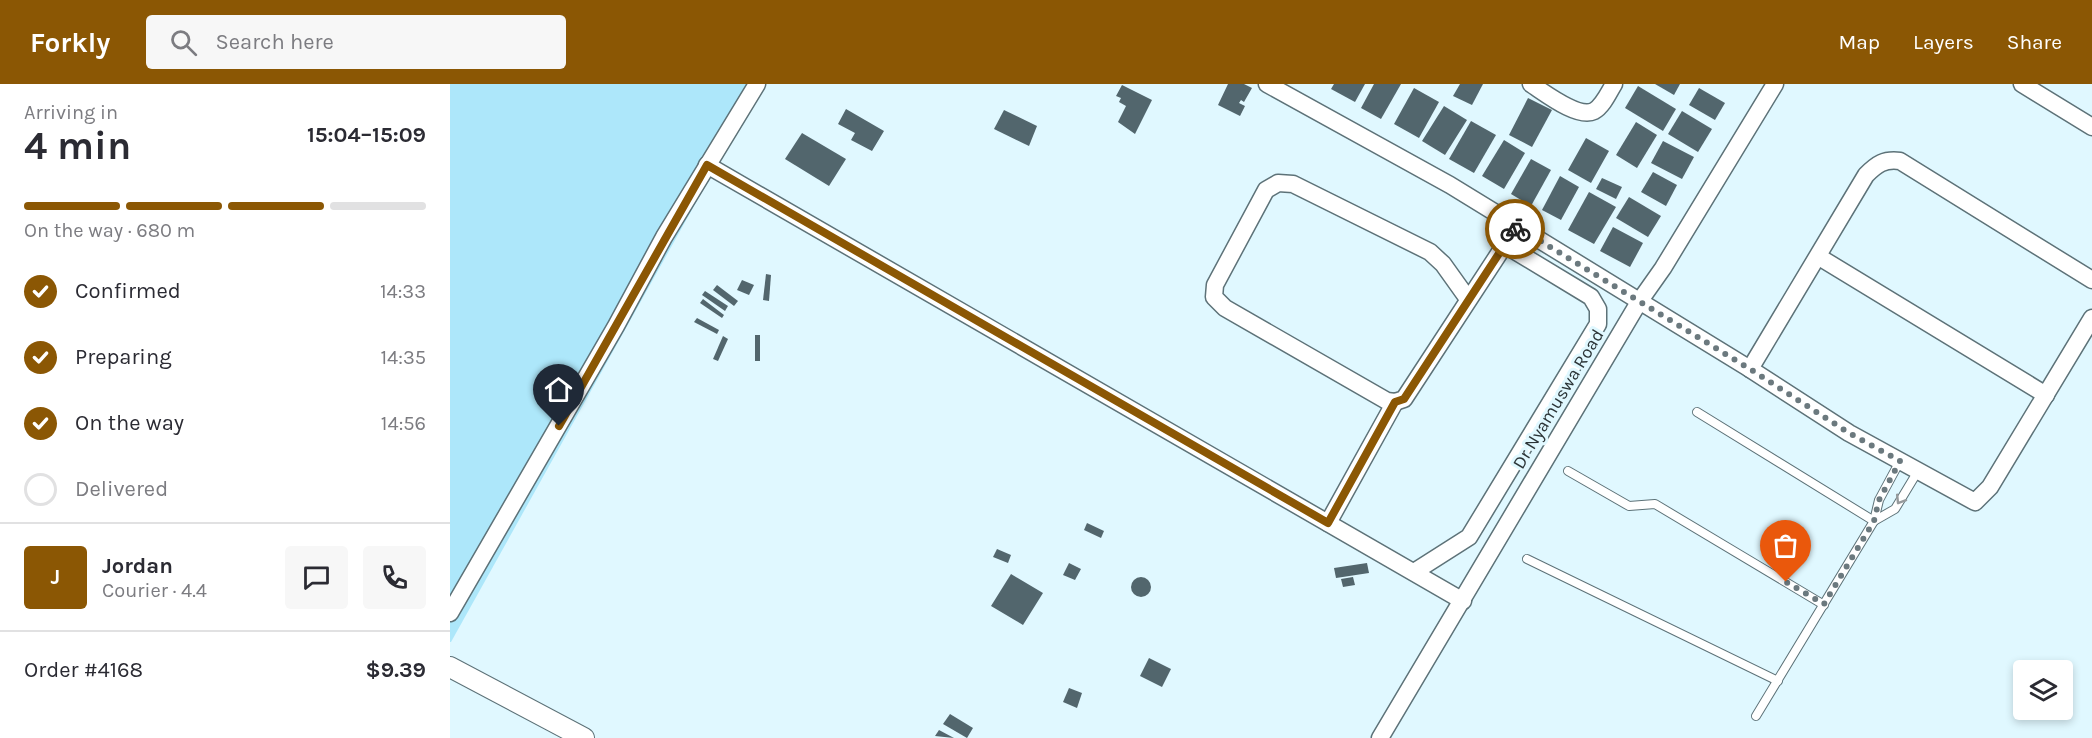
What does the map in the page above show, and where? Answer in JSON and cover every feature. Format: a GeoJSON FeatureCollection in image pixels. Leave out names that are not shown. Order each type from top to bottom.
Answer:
{"type":"FeatureCollection","features":[{"type":"Feature","properties":{"kind":"street"},"geometry":{"type":"LineString","coordinates":[[450,614],[707,165],[757,84]]}},
{"type":"Feature","properties":{"kind":"street"},"geometry":{"type":"LineString","coordinates":[[1267,84],[1449,185],[1750,369],[1849,433],[1975,502],[1990,487],[2092,318]]}},
{"type":"Feature","properties":{"kind":"street"},"geometry":{"type":"LineString","coordinates":[[1531,84],[1572,109],[1587,113],[1595,111],[1601,105],[1614,84]]}},
{"type":"Feature","properties":{"kind":"street","name":"Dr Nyamuswa Road"},"geometry":{"type":"LineString","coordinates":[[1380,738],[1639,302],[1663,268],[1775,84]]}},
{"type":"Feature","properties":{"kind":"street"},"geometry":{"type":"LineString","coordinates":[[2022,84],[2092,127]]}},
{"type":"Feature","properties":{"kind":"street"},"geometry":{"type":"LineString","coordinates":[[1750,369],[1866,175],[1876,165],[1887,159],[1900,161],[2092,280]]}},
{"type":"Feature","properties":{"kind":"street"},"geometry":{"type":"LineString","coordinates":[[707,165],[1463,600]]}},
{"type":"Feature","properties":{"kind":"street"},"geometry":{"type":"LineString","coordinates":[[1468,299],[1443,264],[1430,252],[1293,184],[1278,183],[1266,190],[1215,285],[1214,297],[1225,308],[1387,401],[1395,402],[1404,399],[1516,226]]}},
{"type":"Feature","properties":{"kind":"street"},"geometry":{"type":"LineString","coordinates":[[1414,572],[1469,537],[1598,324],[1599,309],[1591,297],[1504,245]]}},
{"type":"Feature","properties":{"kind":"street"},"geometry":{"type":"LineString","coordinates":[[1819,257],[2046,395]]}},
{"type":"Feature","properties":{"kind":"street"},"geometry":{"type":"LineString","coordinates":[[1328,523],[1395,402]]}},
{"type":"Feature","properties":{"kind":"street"},"geometry":{"type":"LineString","coordinates":[[450,667],[584,738]]}},
{"type":"Feature","properties":{"kind":"lane"},"geometry":{"type":"LineString","coordinates":[[1697,412],[1874,521]]}},
{"type":"Feature","properties":{"kind":"lane"},"geometry":{"type":"LineString","coordinates":[[1756,716],[1874,521],[1879,500],[1900,461]]}},
{"type":"Feature","properties":{"kind":"lane"},"geometry":{"type":"LineString","coordinates":[[1568,471],[1629,506],[1655,504],[1824,604]]}},
{"type":"Feature","properties":{"kind":"lane"},"geometry":{"type":"LineString","coordinates":[[1874,521],[1894,509],[1918,471]]}},
{"type":"Feature","properties":{"kind":"lane"},"geometry":{"type":"LineString","coordinates":[[1527,559],[1778,681]]}},
{"type":"Feature","properties":{"kind":"shaded area"},"geometry":{"type":"Polygon","coordinates":[[[450,84],[762,84],[451,642],[450,642],[450,84]]]}},
{"type":"Feature","properties":{"kind":"building"},"geometry":{"type":"Polygon","coordinates":[[[1228,84],[1244,84],[1252,88],[1244,102],[1241,100],[1239,103],[1245,106],[1240,116],[1218,105],[1228,84]]]}},
{"type":"Feature","properties":{"kind":"building"},"geometry":{"type":"Polygon","coordinates":[[[1334,84],[1365,84],[1355,102],[1331,89],[1334,84]]]}},
{"type":"Feature","properties":{"kind":"building"},"geometry":{"type":"Polygon","coordinates":[[[1374,84],[1401,84],[1381,119],[1361,108],[1374,84]]]}},
{"type":"Feature","properties":{"kind":"building"},"geometry":{"type":"Polygon","coordinates":[[[1460,84],[1483,84],[1472,105],[1453,96],[1460,84]]]}},
{"type":"Feature","properties":{"kind":"building"},"geometry":{"type":"Polygon","coordinates":[[[1655,84],[1680,84],[1674,95],[1655,84]]]}},
{"type":"Feature","properties":{"kind":"building"},"geometry":{"type":"Polygon","coordinates":[[[1122,85],[1152,100],[1135,134],[1118,122],[1126,106],[1119,102],[1121,98],[1116,96],[1122,85]]]}},
{"type":"Feature","properties":{"kind":"building"},"geometry":{"type":"Polygon","coordinates":[[[1638,86],[1676,109],[1663,131],[1625,108],[1638,86]]]}},
{"type":"Feature","properties":{"kind":"building"},"geometry":{"type":"Polygon","coordinates":[[[1414,88],[1439,102],[1419,138],[1394,124],[1414,88]]]}},
{"type":"Feature","properties":{"kind":"building"},"geometry":{"type":"Polygon","coordinates":[[[1699,88],[1725,103],[1715,120],[1689,105],[1699,88]]]}},
{"type":"Feature","properties":{"kind":"building"},"geometry":{"type":"Polygon","coordinates":[[[1528,98],[1552,110],[1532,147],[1509,135],[1528,98]]]}},
{"type":"Feature","properties":{"kind":"building"},"geometry":{"type":"Polygon","coordinates":[[[1444,106],[1467,120],[1445,155],[1422,141],[1444,106]]]}},
{"type":"Feature","properties":{"kind":"building"},"geometry":{"type":"Polygon","coordinates":[[[846,109],[884,131],[872,151],[851,140],[855,133],[838,124],[846,109]]]}},
{"type":"Feature","properties":{"kind":"building"},"geometry":{"type":"Polygon","coordinates":[[[1004,110],[1037,126],[1029,146],[994,129],[1004,110]]]}},
{"type":"Feature","properties":{"kind":"building"},"geometry":{"type":"Polygon","coordinates":[[[1682,111],[1712,129],[1698,152],[1668,134],[1682,111]]]}},
{"type":"Feature","properties":{"kind":"building"},"geometry":{"type":"Polygon","coordinates":[[[1471,121],[1496,135],[1474,173],[1449,159],[1471,121]]]}},
{"type":"Feature","properties":{"kind":"building"},"geometry":{"type":"Polygon","coordinates":[[[1636,122],[1657,135],[1637,168],[1616,155],[1636,122]]]}},
{"type":"Feature","properties":{"kind":"building"},"geometry":{"type":"Polygon","coordinates":[[[802,133],[846,159],[829,186],[785,159],[802,133]]]}},
{"type":"Feature","properties":{"kind":"building"},"geometry":{"type":"Polygon","coordinates":[[[1586,138],[1609,151],[1591,183],[1568,170],[1586,138]]]}},
{"type":"Feature","properties":{"kind":"building"},"geometry":{"type":"Polygon","coordinates":[[[1504,140],[1525,153],[1504,189],[1482,176],[1504,140]]]}},
{"type":"Feature","properties":{"kind":"building"},"geometry":{"type":"Polygon","coordinates":[[[1663,141],[1694,157],[1682,179],[1651,163],[1663,141]]]}},
{"type":"Feature","properties":{"kind":"building"},"geometry":{"type":"Polygon","coordinates":[[[1531,159],[1551,170],[1531,206],[1511,194],[1531,159]]]}},
{"type":"Feature","properties":{"kind":"building"},"geometry":{"type":"Polygon","coordinates":[[[1653,172],[1677,185],[1666,206],[1641,192],[1653,172]]]}},
{"type":"Feature","properties":{"kind":"building"},"geometry":{"type":"Polygon","coordinates":[[[1560,176],[1579,187],[1561,220],[1542,210],[1560,176]]]}},
{"type":"Feature","properties":{"kind":"building"},"geometry":{"type":"Polygon","coordinates":[[[1602,178],[1622,187],[1616,199],[1596,189],[1602,178]]]}},
{"type":"Feature","properties":{"kind":"building"},"geometry":{"type":"Polygon","coordinates":[[[1589,192],[1616,207],[1594,244],[1568,230],[1589,192]]]}},
{"type":"Feature","properties":{"kind":"building"},"geometry":{"type":"Polygon","coordinates":[[[1629,197],[1661,216],[1648,237],[1616,218],[1629,197]]]}},
{"type":"Feature","properties":{"kind":"building"},"geometry":{"type":"Polygon","coordinates":[[[1613,227],[1643,243],[1630,267],[1600,251],[1613,227]]]}},
{"type":"Feature","properties":{"kind":"building"},"geometry":{"type":"Polygon","coordinates":[[[766,274],[771,275],[769,301],[763,300],[766,274]]]}},
{"type":"Feature","properties":{"kind":"building"},"geometry":{"type":"Polygon","coordinates":[[[742,280],[754,285],[749,295],[737,290],[742,280]]]}},
{"type":"Feature","properties":{"kind":"building"},"geometry":{"type":"Polygon","coordinates":[[[717,285],[738,301],[734,306],[713,290],[717,285]]]}},
{"type":"Feature","properties":{"kind":"building"},"geometry":{"type":"Polygon","coordinates":[[[705,291],[728,306],[725,311],[702,295],[705,291]]]}},
{"type":"Feature","properties":{"kind":"building"},"geometry":{"type":"Polygon","coordinates":[[[703,299],[724,315],[722,318],[700,303],[703,299]]]}},
{"type":"Feature","properties":{"kind":"building"},"geometry":{"type":"Polygon","coordinates":[[[697,318],[719,330],[717,334],[694,322],[697,318]]]}},
{"type":"Feature","properties":{"kind":"building"},"geometry":{"type":"Polygon","coordinates":[[[755,335],[760,335],[760,361],[755,361],[755,335]]]}},
{"type":"Feature","properties":{"kind":"building"},"geometry":{"type":"Polygon","coordinates":[[[723,336],[728,339],[718,361],[713,359],[723,336]]]}},
{"type":"Feature","properties":{"kind":"building"},"geometry":{"type":"Polygon","coordinates":[[[1087,523],[1104,531],[1101,538],[1084,530],[1087,523]]]}},
{"type":"Feature","properties":{"kind":"building"},"geometry":{"type":"Polygon","coordinates":[[[997,549],[1011,555],[1008,563],[993,557],[997,549]]]}},
{"type":"Feature","properties":{"kind":"building"},"geometry":{"type":"Polygon","coordinates":[[[1069,563],[1081,569],[1075,580],[1063,575],[1069,563]]]}},
{"type":"Feature","properties":{"kind":"building"},"geometry":{"type":"Polygon","coordinates":[[[1367,563],[1369,573],[1336,578],[1334,568],[1367,563]]]}},
{"type":"Feature","properties":{"kind":"building"},"geometry":{"type":"Polygon","coordinates":[[[1011,574],[1043,593],[1023,625],[991,606],[1011,574]]]}},
{"type":"Feature","properties":{"kind":"building"},"geometry":{"type":"Polygon","coordinates":[[[1141,577],[1148,580],[1151,587],[1148,594],[1141,597],[1134,594],[1131,587],[1134,580],[1141,577]]]}},
{"type":"Feature","properties":{"kind":"building"},"geometry":{"type":"Polygon","coordinates":[[[1353,577],[1355,585],[1343,587],[1341,579],[1353,577]]]}},
{"type":"Feature","properties":{"kind":"building"},"geometry":{"type":"Polygon","coordinates":[[[1149,658],[1171,669],[1162,687],[1140,676],[1149,658]]]}},
{"type":"Feature","properties":{"kind":"building"},"geometry":{"type":"Polygon","coordinates":[[[1069,688],[1082,693],[1077,708],[1063,702],[1069,688]]]}},
{"type":"Feature","properties":{"kind":"building"},"geometry":{"type":"Polygon","coordinates":[[[950,714],[973,728],[967,738],[943,724],[950,714]]]}},
{"type":"Feature","properties":{"kind":"building"},"geometry":{"type":"Polygon","coordinates":[[[939,730],[954,738],[935,736],[939,730]]]}},
{"type":"Feature","properties":{"kind":"way so far"},"geometry":{"type":"LineString","coordinates":[[1515,229],[1516,226],[1750,369],[1849,433],[1900,461],[1879,500],[1874,521],[1824,604],[1786,582]]}},
{"type":"Feature","properties":{"kind":"route"},"geometry":{"type":"LineString","coordinates":[[559,426],[664,237],[707,165],[1328,523],[1395,402],[1404,399],[1515,229]]}}]}
